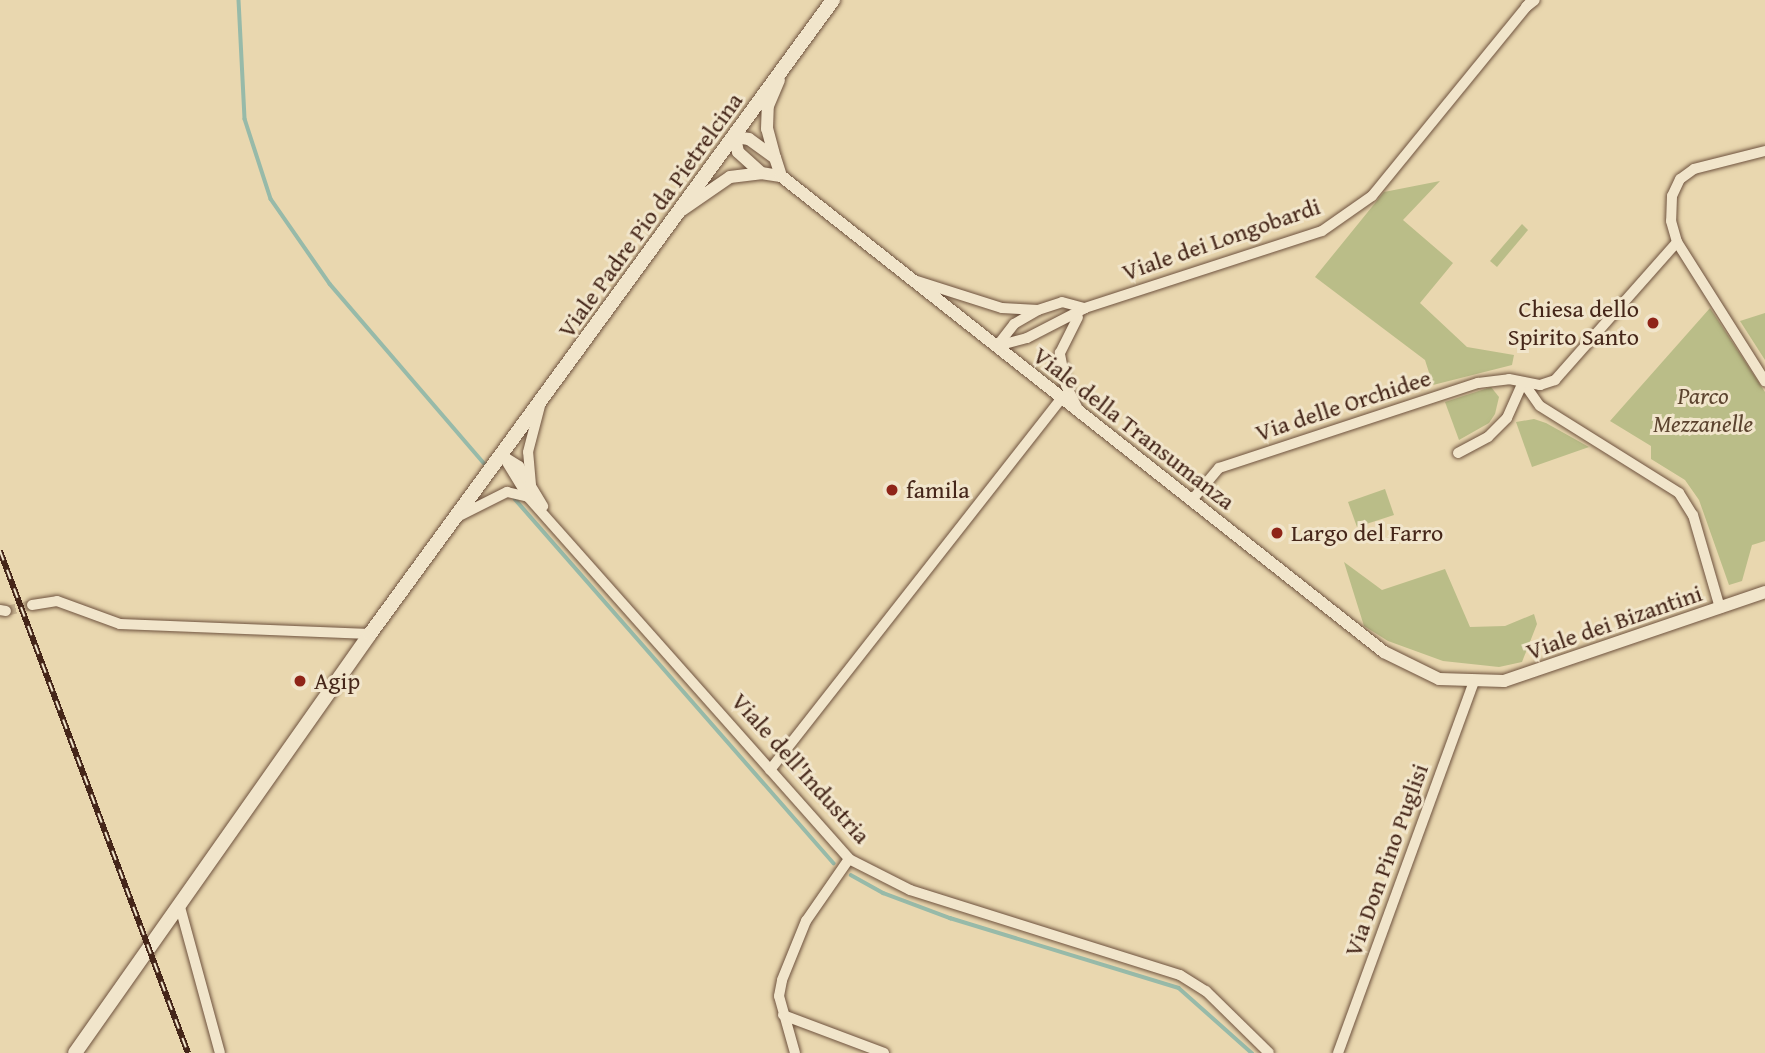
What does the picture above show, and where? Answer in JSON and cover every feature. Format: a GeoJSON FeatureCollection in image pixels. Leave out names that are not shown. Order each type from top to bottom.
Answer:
{"type":"FeatureCollection","features":[{"type":"Feature","properties":{"kind":"main road","name":"Viale Padre Pio da Pietrelcina"},"geometry":{"type":"LineString","coordinates":[[75,1053],[370,634],[503,456],[833,0]]}},
{"type":"Feature","properties":{"kind":"street","name":"Viale dei Longobardi"},"geometry":{"type":"LineString","coordinates":[[997,346],[1027,338],[1085,308],[1322,231],[1372,197],[1531,2]]}},
{"type":"Feature","properties":{"kind":"street"},"geometry":{"type":"LineString","coordinates":[[781,176],[767,129],[768,106],[782,72]]}},
{"type":"Feature","properties":{"kind":"street"},"geometry":{"type":"LineString","coordinates":[[761,173],[738,152],[735,137],[749,139],[775,158]]}},
{"type":"Feature","properties":{"kind":"street"},"geometry":{"type":"LineString","coordinates":[[1765,151],[1694,169],[1680,179],[1672,209],[1677,242],[1765,381]]}},
{"type":"Feature","properties":{"kind":"street","name":"Viale della Transumanza"},"geometry":{"type":"LineString","coordinates":[[682,210],[730,177],[761,173],[781,176],[1384,652],[1439,680],[1474,681]]}},
{"type":"Feature","properties":{"kind":"street","name":"Via delle Orchidee"},"geometry":{"type":"LineString","coordinates":[[1192,500],[1219,468],[1478,383],[1523,382],[1540,385],[1555,380],[1677,242]]}},
{"type":"Feature","properties":{"kind":"street","name":"Viale dei Longobardi"},"geometry":{"type":"LineString","coordinates":[[913,280],[1002,308],[1038,310]]}},
{"type":"Feature","properties":{"kind":"street","name":"Viale dei Longobardi"},"geometry":{"type":"LineString","coordinates":[[997,346],[1014,324],[1038,310],[1062,302],[1085,308]]}},
{"type":"Feature","properties":{"kind":"street"},"geometry":{"type":"LineString","coordinates":[[1079,411],[1066,385],[1060,353],[1069,328],[1085,308]]}},
{"type":"Feature","properties":{"kind":"street"},"geometry":{"type":"LineString","coordinates":[[1458,453],[1488,437],[1507,418],[1523,382]]}},
{"type":"Feature","properties":{"kind":"street"},"geometry":{"type":"LineString","coordinates":[[1523,382],[1540,406],[1679,493],[1693,515],[1720,608]]}},
{"type":"Feature","properties":{"kind":"street"},"geometry":{"type":"LineString","coordinates":[[770,769],[1062,398]]}},
{"type":"Feature","properties":{"kind":"street","name":"Viale dell'Industria"},"geometry":{"type":"LineString","coordinates":[[531,485],[528,452],[540,405]]}},
{"type":"Feature","properties":{"kind":"street","name":"Viale dell'Industria"},"geometry":{"type":"LineString","coordinates":[[503,456],[519,466],[546,513]]}},
{"type":"Feature","properties":{"kind":"street","name":"Viale dell'Industria"},"geometry":{"type":"LineString","coordinates":[[503,456],[528,497],[546,513],[849,859],[910,890],[1180,975],[1206,991],[1269,1053]]}},
{"type":"Feature","properties":{"kind":"street"},"geometry":{"type":"LineString","coordinates":[[459,516],[507,492],[528,497]]}},
{"type":"Feature","properties":{"kind":"street","name":"Viale dei Bizantini"},"geometry":{"type":"LineString","coordinates":[[1474,681],[1504,681],[1765,592]]}},
{"type":"Feature","properties":{"kind":"street"},"geometry":{"type":"LineString","coordinates":[[32,605],[57,601],[120,624],[370,634]]}},
{"type":"Feature","properties":{"kind":"street","name":"Via Don Pino Puglisi"},"geometry":{"type":"LineString","coordinates":[[1338,1053],[1474,681]]}},
{"type":"Feature","properties":{"kind":"street"},"geometry":{"type":"LineString","coordinates":[[796,1053],[779,996],[782,980],[806,921],[849,859]]}},
{"type":"Feature","properties":{"kind":"street"},"geometry":{"type":"LineString","coordinates":[[180,907],[220,1053]]}},
{"type":"Feature","properties":{"kind":"street"},"geometry":{"type":"LineString","coordinates":[[783,1015],[884,1053]]}},
{"type":"Feature","properties":{"kind":"green space"},"geometry":{"type":"Polygon","coordinates":[[[1440,181],[1403,220],[1453,263],[1420,303],[1467,347],[1514,355],[1512,365],[1433,385],[1425,360],[1315,277],[1384,192],[1440,181]]]}},
{"type":"Feature","properties":{"kind":"green space"},"geometry":{"type":"Polygon","coordinates":[[[1522,224],[1528,230],[1497,267],[1490,261],[1522,224]]]}},
{"type":"Feature","properties":{"kind":"green space","name":"Parco Mezzanelle"},"geometry":{"type":"Polygon","coordinates":[[[1710,308],[1765,392],[1765,541],[1752,545],[1742,581],[1729,585],[1699,500],[1685,480],[1651,459],[1651,446],[1610,421],[1710,308]]]}},
{"type":"Feature","properties":{"kind":"green space"},"geometry":{"type":"Polygon","coordinates":[[[1765,313],[1765,360],[1740,321],[1765,313]]]}},
{"type":"Feature","properties":{"kind":"green space"},"geometry":{"type":"Polygon","coordinates":[[[1491,387],[1499,397],[1495,414],[1489,423],[1459,440],[1445,402],[1491,387]]]}},
{"type":"Feature","properties":{"kind":"green space"},"geometry":{"type":"Polygon","coordinates":[[[1534,419],[1589,447],[1532,467],[1516,422],[1534,419]]]}},
{"type":"Feature","properties":{"kind":"green space"},"geometry":{"type":"Polygon","coordinates":[[[1385,489],[1394,515],[1357,527],[1348,502],[1385,489]]]}},
{"type":"Feature","properties":{"kind":"green space"},"geometry":{"type":"Polygon","coordinates":[[[1344,562],[1382,590],[1445,569],[1470,627],[1505,626],[1534,614],[1537,624],[1522,662],[1499,667],[1443,661],[1388,641],[1364,626],[1344,562]]]}},
{"type":"Feature","properties":{"kind":"waterway"},"geometry":{"type":"LineString","coordinates":[[239,0],[245,119],[271,199],[330,284],[484,463]]}},
{"type":"Feature","properties":{"kind":"waterway"},"geometry":{"type":"LineString","coordinates":[[515,499],[834,863]]}},
{"type":"Feature","properties":{"kind":"waterway"},"geometry":{"type":"LineString","coordinates":[[851,875],[883,893],[950,918],[1179,988],[1252,1053]]}},
{"type":"Feature","properties":{"kind":"tunnel"},"geometry":{"type":"LineString","coordinates":[[6,611],[32,605]]}},
{"type":"Feature","properties":{"kind":"railway"},"geometry":{"type":"LineString","coordinates":[[0,551],[188,1053]]}},
{"type":"Feature","properties":{"kind":"place","name":"Chiesa dello Spirito Santo"},"geometry":{"type":"Point","coordinates":[1653,323]}},
{"type":"Feature","properties":{"kind":"place","name":"famila"},"geometry":{"type":"Point","coordinates":[892,490]}},
{"type":"Feature","properties":{"kind":"place","name":"Largo del Farro"},"geometry":{"type":"Point","coordinates":[1277,533]}},
{"type":"Feature","properties":{"kind":"place","name":"Agip"},"geometry":{"type":"Point","coordinates":[300,681]}}]}
